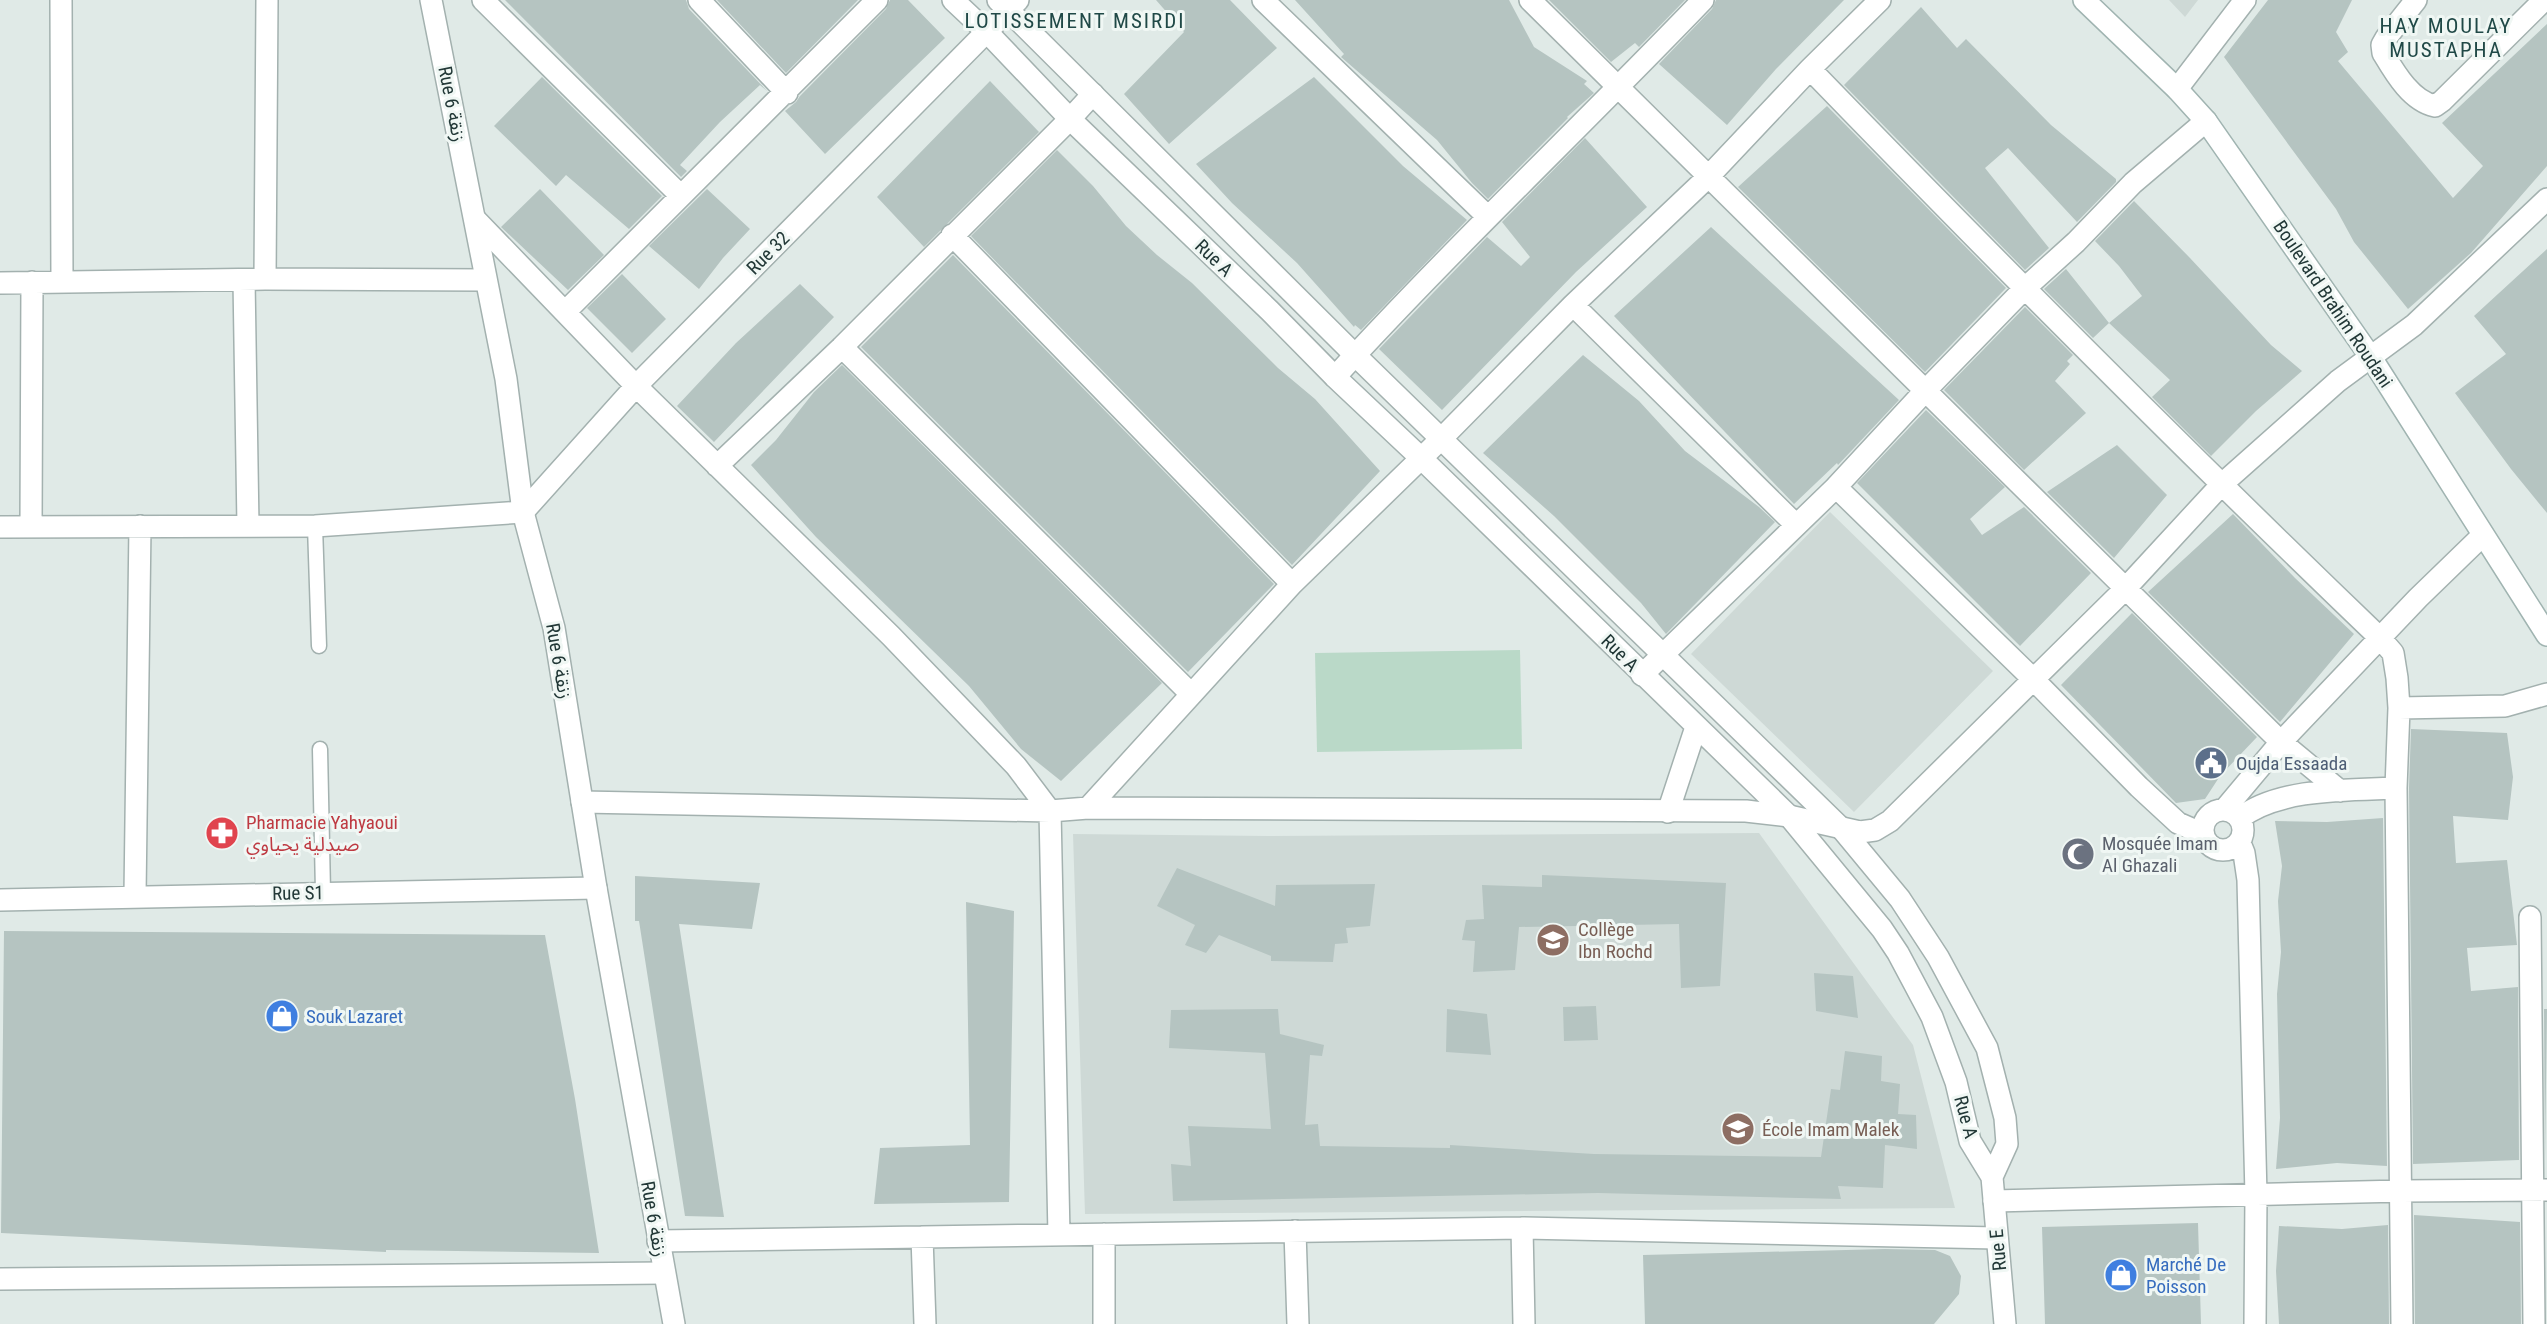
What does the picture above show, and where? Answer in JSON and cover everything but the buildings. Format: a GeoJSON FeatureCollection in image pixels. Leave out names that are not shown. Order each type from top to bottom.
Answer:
{"type":"FeatureCollection","features":[{"type":"Feature","properties":{"kind":"street"},"geometry":{"type":"LineString","coordinates":[[61,0],[62,282]]}},
{"type":"Feature","properties":{"kind":"street"},"geometry":{"type":"LineString","coordinates":[[248,526],[267,0]]}},
{"type":"Feature","properties":{"kind":"street","name":"Rue 6 زنقة"},"geometry":{"type":"LineString","coordinates":[[431,0],[506,379],[523,512],[554,628],[596,888],[657,1241],[674,1324]]}},
{"type":"Feature","properties":{"kind":"street"},"geometry":{"type":"LineString","coordinates":[[483,0],[680,195]]}},
{"type":"Feature","properties":{"kind":"street"},"geometry":{"type":"LineString","coordinates":[[699,0],[787,93]]}},
{"type":"Feature","properties":{"kind":"street"},"geometry":{"type":"LineString","coordinates":[[565,312],[680,195],[787,93],[877,0]]}},
{"type":"Feature","properties":{"kind":"street","name":"Rue A"},"geometry":{"type":"LineString","coordinates":[[953,0],[1070,119],[1788,816],[1898,953],[1932,1017],[1949,1059],[1970,1141],[1992,1177]]}},
{"type":"Feature","properties":{"kind":"street"},"geometry":{"type":"LineString","coordinates":[[1263,0],[1487,216]]}},
{"type":"Feature","properties":{"kind":"street"},"geometry":{"type":"LineString","coordinates":[[1530,0],[2281,743],[2340,791]]}},
{"type":"Feature","properties":{"kind":"street"},"geometry":{"type":"LineString","coordinates":[[1335,377],[1487,216],[1619,88],[1703,0]]}},
{"type":"Feature","properties":{"kind":"street"},"geometry":{"type":"LineString","coordinates":[[1088,808],[1292,584],[1443,438],[1573,306],[1708,177],[1810,69],[1880,0]]}},
{"type":"Feature","properties":{"kind":"street","name":"Boulevard Brahim Roudani"},"geometry":{"type":"LineString","coordinates":[[2084,0],[2177,89],[2206,121],[2372,359],[2547,635]]}},
{"type":"Feature","properties":{"kind":"street"},"geometry":{"type":"LineString","coordinates":[[2177,89],[2245,0]]}},
{"type":"Feature","properties":{"kind":"street"},"geometry":{"type":"LineString","coordinates":[[2416,0],[2386,38],[2382,45],[2383,53],[2416,98],[2435,106],[2544,0]]}},
{"type":"Feature","properties":{"kind":"street","name":"Rue A"},"geometry":{"type":"LineString","coordinates":[[1008,3],[1093,93],[1356,355],[1842,829],[1900,899],[1931,946],[1987,1048],[2005,1118],[2007,1144],[1992,1177]]}},
{"type":"Feature","properties":{"kind":"street","name":"Rue 32"},"geometry":{"type":"LineString","coordinates":[[523,512],[636,386],[987,32],[1008,3]]}},
{"type":"Feature","properties":{"kind":"street"},"geometry":{"type":"LineString","coordinates":[[1810,69],[2024,289],[2393,653],[2399,708],[2396,789],[2402,1324]]}},
{"type":"Feature","properties":{"kind":"street"},"geometry":{"type":"LineString","coordinates":[[717,466],[842,347],[1093,93]]}},
{"type":"Feature","properties":{"kind":"street"},"geometry":{"type":"LineString","coordinates":[[1642,675],[1836,487],[2024,289],[2076,242],[2133,183],[2206,121]]}},
{"type":"Feature","properties":{"kind":"street"},"geometry":{"type":"LineString","coordinates":[[582,802],[1050,811],[1088,808],[1746,811],[1788,816],[1860,832],[1875,830],[1890,821],[2125,589],[2221,485],[2328,390],[2414,326],[2547,199]]}},
{"type":"Feature","properties":{"kind":"street"},"geometry":{"type":"LineString","coordinates":[[475,219],[636,386],[891,636],[1016,766],[1050,811],[1059,1234]]}},
{"type":"Feature","properties":{"kind":"street"},"geometry":{"type":"LineString","coordinates":[[952,235],[1292,584]]}},
{"type":"Feature","properties":{"kind":"street"},"geometry":{"type":"LineString","coordinates":[[0,283],[485,280]]}},
{"type":"Feature","properties":{"kind":"street"},"geometry":{"type":"LineString","coordinates":[[32,282],[32,527]]}},
{"type":"Feature","properties":{"kind":"street"},"geometry":{"type":"LineString","coordinates":[[1573,306],[1796,525]]}},
{"type":"Feature","properties":{"kind":"street"},"geometry":{"type":"LineString","coordinates":[[842,347],[1191,693]]}},
{"type":"Feature","properties":{"kind":"street"},"geometry":{"type":"LineString","coordinates":[[1836,487],[2033,679],[2139,787],[2178,823],[2203,835]]}},
{"type":"Feature","properties":{"kind":"street"},"geometry":{"type":"LineString","coordinates":[[0,527],[315,526],[523,512]]}},
{"type":"Feature","properties":{"kind":"street"},"geometry":{"type":"LineString","coordinates":[[135,895],[140,526]]}},
{"type":"Feature","properties":{"kind":"street"},"geometry":{"type":"LineString","coordinates":[[2232,814],[2281,743],[2418,598],[2483,535]]}},
{"type":"Feature","properties":{"kind":"street"},"geometry":{"type":"LineString","coordinates":[[2399,708],[2505,706],[2547,694]]}},
{"type":"Feature","properties":{"kind":"street"},"geometry":{"type":"LineString","coordinates":[[1668,812],[1696,727]]}},
{"type":"Feature","properties":{"kind":"street"},"geometry":{"type":"LineString","coordinates":[[2240,843],[2232,849],[2214,849],[2203,835],[2203,825],[2207,817],[2215,811],[2232,814],[2262,804],[2340,791],[2396,789]]}},
{"type":"Feature","properties":{"kind":"street"},"geometry":{"type":"LineString","coordinates":[[2232,814],[2244,826],[2240,843],[2248,880],[2256,1195],[2255,1324]]}},
{"type":"Feature","properties":{"kind":"street","name":"Rue S1"},"geometry":{"type":"LineString","coordinates":[[0,900],[135,895],[596,888]]}},
{"type":"Feature","properties":{"kind":"street"},"geometry":{"type":"LineString","coordinates":[[2530,917],[2539,1190],[2534,1324]]}},
{"type":"Feature","properties":{"kind":"street","name":"Rue E"},"geometry":{"type":"LineString","coordinates":[[1992,1177],[2005,1324]]}},
{"type":"Feature","properties":{"kind":"street"},"geometry":{"type":"LineString","coordinates":[[1994,1201],[2539,1190]]}},
{"type":"Feature","properties":{"kind":"street"},"geometry":{"type":"LineString","coordinates":[[657,1241],[1522,1228],[1997,1238]]}},
{"type":"Feature","properties":{"kind":"street"},"geometry":{"type":"LineString","coordinates":[[1522,1228],[1524,1324]]}},
{"type":"Feature","properties":{"kind":"street"},"geometry":{"type":"LineString","coordinates":[[1295,1231],[1298,1324]]}},
{"type":"Feature","properties":{"kind":"street"},"geometry":{"type":"LineString","coordinates":[[1104,1234],[1104,1324]]}},
{"type":"Feature","properties":{"kind":"street"},"geometry":{"type":"LineString","coordinates":[[922,1237],[925,1324]]}},
{"type":"Feature","properties":{"kind":"street"},"geometry":{"type":"LineString","coordinates":[[0,1279],[664,1273]]}},
{"type":"Feature","properties":{"kind":"lane"},"geometry":{"type":"LineString","coordinates":[[315,526],[319,646]]}},
{"type":"Feature","properties":{"kind":"lane"},"geometry":{"type":"LineString","coordinates":[[320,749],[324,892]]}},
{"type":"Feature","properties":{"kind":"shaded area"},"geometry":{"type":"Polygon","coordinates":[[[2169,0],[2198,0],[2185,17],[2169,0]]]}},
{"type":"Feature","properties":{"kind":"shaded area"},"geometry":{"type":"Polygon","coordinates":[[[1830,512],[1993,671],[1854,812],[1691,654],[1830,512]]]}},
{"type":"Feature","properties":{"kind":"shaded area"},"geometry":{"type":"Polygon","coordinates":[[[1759,833],[1913,1045],[1955,1208],[1085,1214],[1073,834],[1268,836],[1759,833]]]}},
{"type":"Feature","properties":{"kind":"green space"},"geometry":{"type":"Polygon","coordinates":[[[1520,650],[1522,749],[1317,752],[1315,653],[1520,650]]]}},
{"type":"Feature","properties":{"kind":"place","name":"Oujda Essaada"},"geometry":{"type":"Point","coordinates":[2211,763]}},
{"type":"Feature","properties":{"kind":"place","name":"Pharmacie Yahyaoui صيدلية يحياوي"},"geometry":{"type":"Point","coordinates":[222,833]}},
{"type":"Feature","properties":{"kind":"place","name":"Mosquée Imam Al Ghazali"},"geometry":{"type":"Point","coordinates":[2078,854]}},
{"type":"Feature","properties":{"kind":"place","name":"Collège Ibn Rochd"},"geometry":{"type":"Point","coordinates":[1553,940]}},
{"type":"Feature","properties":{"kind":"place","name":"Souk Lazaret"},"geometry":{"type":"Point","coordinates":[282,1016]}},
{"type":"Feature","properties":{"kind":"place","name":"École Imam Malek"},"geometry":{"type":"Point","coordinates":[1738,1129]}},
{"type":"Feature","properties":{"kind":"place","name":"Marché De Poisson"},"geometry":{"type":"Point","coordinates":[2121,1275]}},
{"type":"Feature","properties":{"kind":"district","name":"LOTISSEMENT MSIRDI"},"geometry":{"type":"Point","coordinates":[1075,21]}},
{"type":"Feature","properties":{"kind":"district","name":"HAY MOULAY MUSTAPHA"},"geometry":{"type":"Point","coordinates":[2446,38]}}]}
